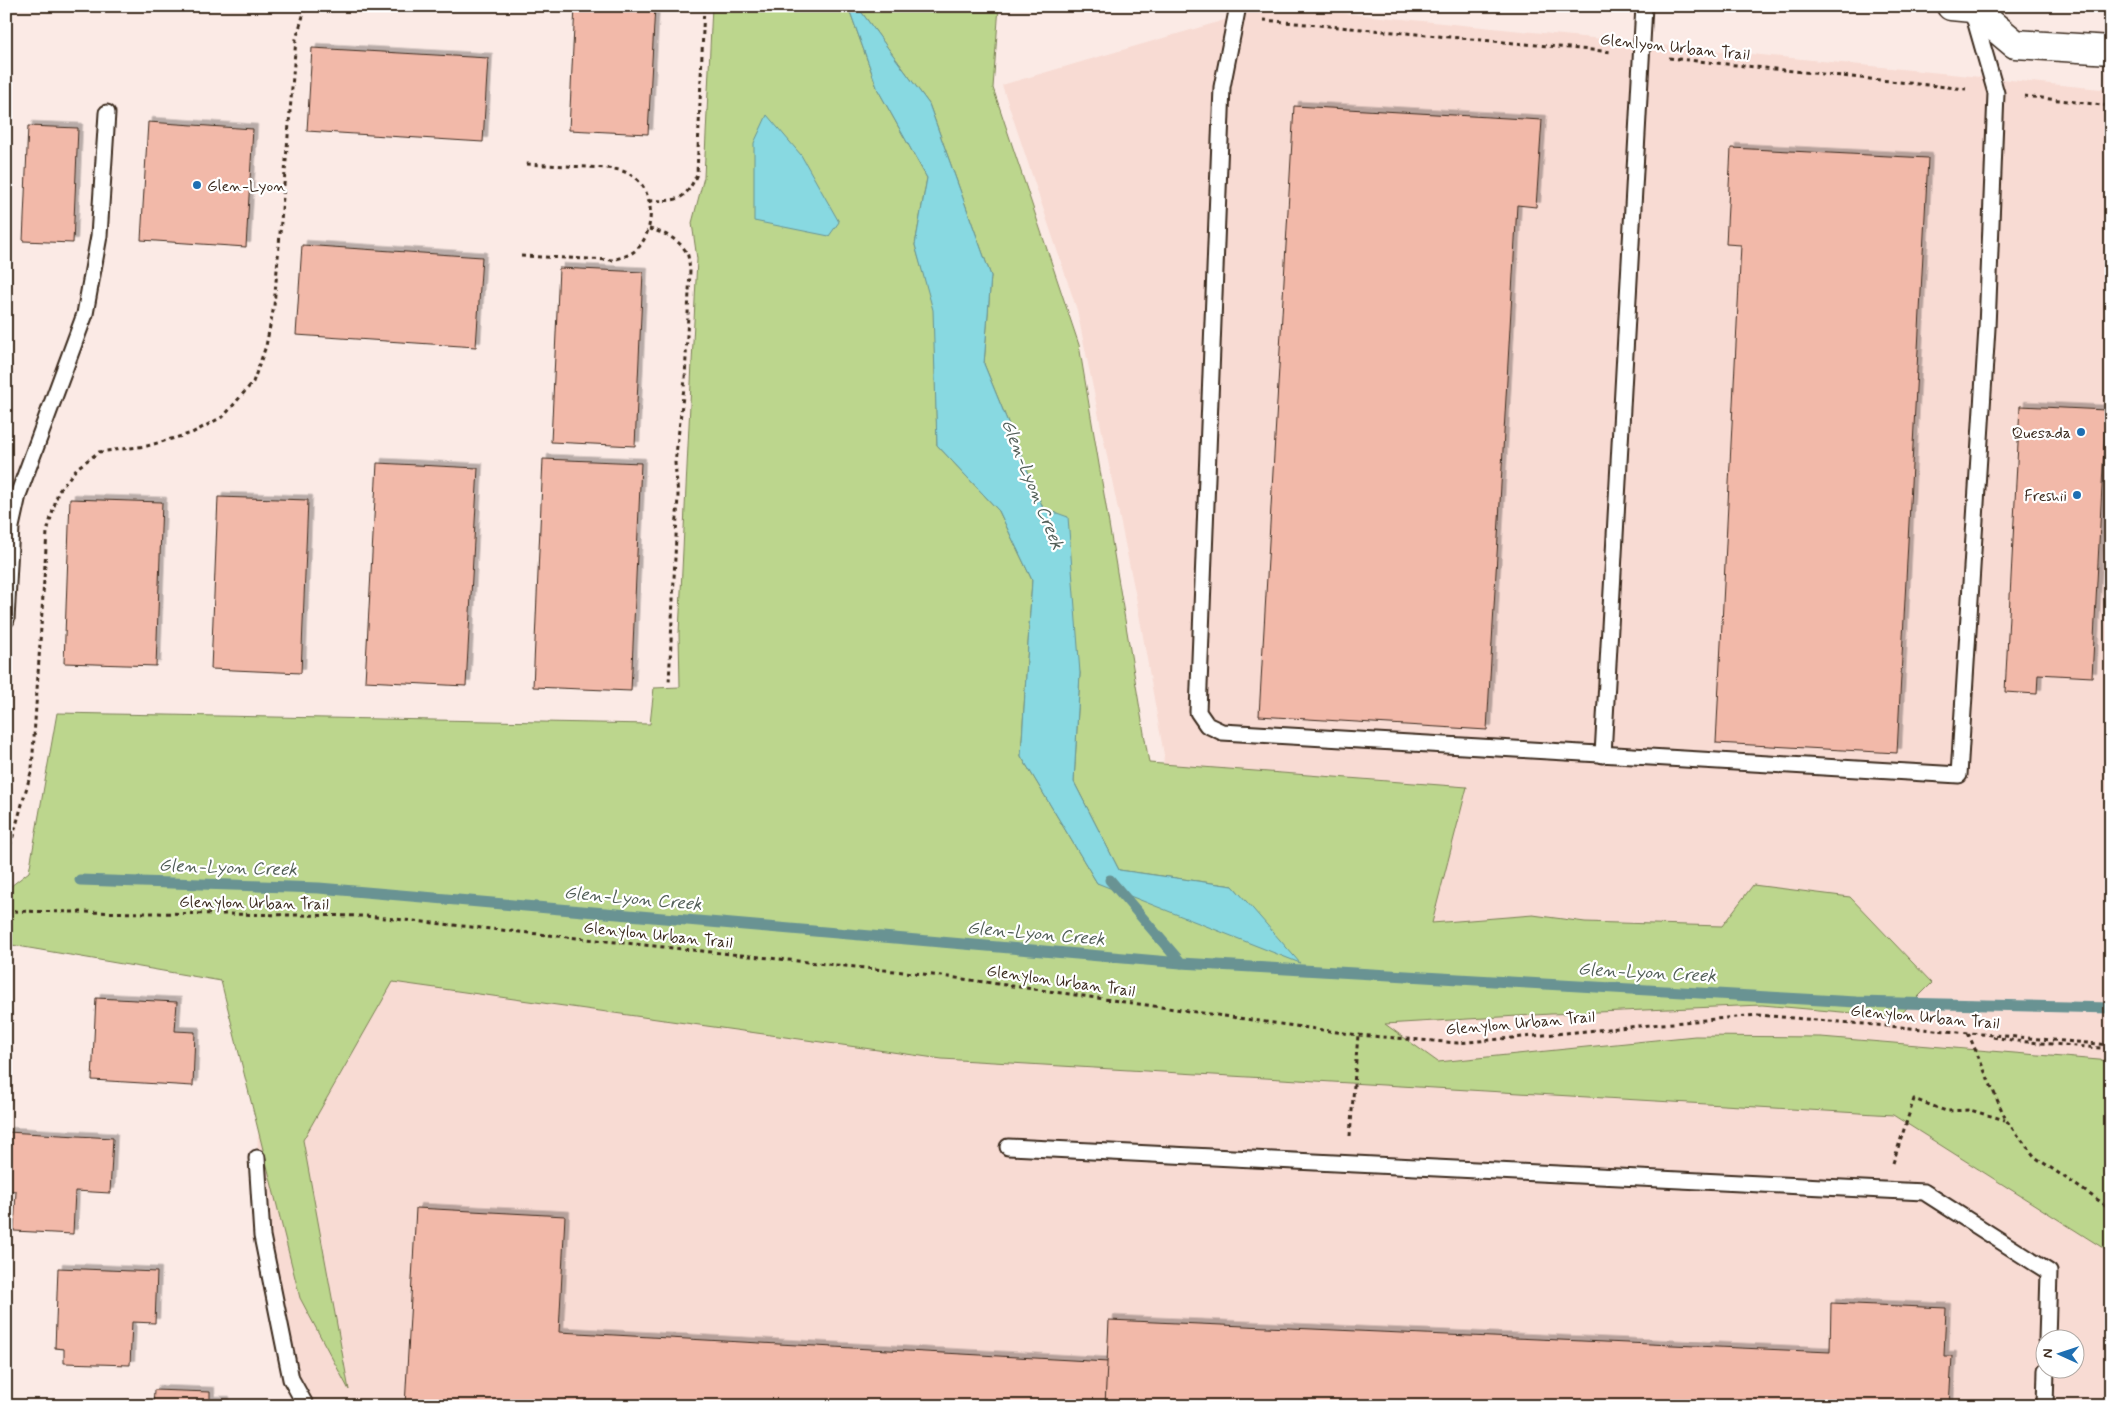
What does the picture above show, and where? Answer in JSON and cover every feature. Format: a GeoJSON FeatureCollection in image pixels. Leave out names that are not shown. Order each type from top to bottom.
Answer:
{"type":"FeatureCollection","features":[{"type":"Feature","properties":{"kind":"street"},"geometry":{"type":"LineString","coordinates":[[1967,7],[2015,44],[2111,50]]}},
{"type":"Feature","properties":{"kind":"lane"},"geometry":{"type":"LineString","coordinates":[[1603,755],[1644,6]]}},
{"type":"Feature","properties":{"kind":"lane"},"geometry":{"type":"LineString","coordinates":[[1237,12],[1222,87],[1198,712],[1207,725],[1222,732],[1959,775],[1987,328],[1996,93],[1967,7]]}},
{"type":"Feature","properties":{"kind":"lane"},"geometry":{"type":"LineString","coordinates":[[6,620],[11,527],[18,495],[85,314],[99,236],[107,113]]}},
{"type":"Feature","properties":{"kind":"lane"},"geometry":{"type":"LineString","coordinates":[[1008,1147],[1924,1192],[2049,1272],[2047,1330]]}},
{"type":"Feature","properties":{"kind":"lane"},"geometry":{"type":"LineString","coordinates":[[257,1158],[262,1236],[291,1379],[306,1406]]}},
{"type":"Feature","properties":{"kind":"lane"},"geometry":{"type":"LineString","coordinates":[[2045,1406],[2046,1380]]}},
{"type":"Feature","properties":{"kind":"path"},"geometry":{"type":"LineString","coordinates":[[6,861],[32,769],[47,532],[58,492],[77,468],[99,452],[147,446],[192,433],[224,416],[253,382],[266,346],[274,306],[296,39],[306,6]]}},
{"type":"Feature","properties":{"kind":"path"},"geometry":{"type":"LineString","coordinates":[[648,201],[673,200],[682,197],[690,189],[697,174],[704,6]]}},
{"type":"Feature","properties":{"kind":"path","name":"Glenlyon Urban Trail"},"geometry":{"type":"LineString","coordinates":[[1237,12],[2111,106]]}},
{"type":"Feature","properties":{"kind":"path"},"geometry":{"type":"LineString","coordinates":[[521,256],[612,260],[622,258],[636,250],[649,229],[651,217],[644,187],[636,178],[625,172],[609,169],[526,164]]}},
{"type":"Feature","properties":{"kind":"path"},"geometry":{"type":"LineString","coordinates":[[649,229],[664,232],[676,241],[687,253],[690,270],[685,379],[675,463],[678,495],[669,683]]}},
{"type":"Feature","properties":{"kind":"path","name":"Glenylon Urban Trail"},"geometry":{"type":"LineString","coordinates":[[6,912],[366,916],[942,976],[1358,1035],[1458,1043],[1758,1015],[2111,1045]]}},
{"type":"Feature","properties":{"kind":"path"},"geometry":{"type":"LineString","coordinates":[[1968,1033],[2006,1120],[2036,1157],[2111,1209]]}},
{"type":"Feature","properties":{"kind":"path"},"geometry":{"type":"LineString","coordinates":[[1976,1033],[2017,1041],[2111,1049]]}},
{"type":"Feature","properties":{"kind":"path"},"geometry":{"type":"LineString","coordinates":[[1347,1164],[1358,1035]]}},
{"type":"Feature","properties":{"kind":"path"},"geometry":{"type":"LineString","coordinates":[[1884,1190],[1914,1099],[1946,1111],[1970,1110],[2006,1120]]}},
{"type":"Feature","properties":{"kind":"shaded area"},"geometry":{"type":"Polygon","coordinates":[[[1273,6],[2111,90],[2111,1406],[306,1406],[291,1379],[257,1158],[267,922],[1146,963],[1164,755],[1136,597],[1077,310],[1002,85],[1273,6]]]}},
{"type":"Feature","properties":{"kind":"green space"},"geometry":{"type":"Polygon","coordinates":[[[712,6],[848,6],[878,90],[927,178],[915,245],[934,310],[937,445],[999,511],[1032,580],[1021,756],[1097,883],[1253,910],[1233,886],[1119,870],[1074,782],[1080,673],[1043,508],[984,364],[991,276],[929,104],[857,6],[999,6],[993,88],[1079,345],[1149,763],[1467,787],[1432,923],[1533,915],[1585,922],[1722,926],[1753,885],[1850,897],[1932,983],[1898,1017],[1762,1005],[1551,1014],[1385,1024],[1438,1062],[1695,1036],[1821,1037],[2111,1061],[2111,1253],[1893,1115],[942,1059],[393,982],[303,1140],[349,1390],[300,1298],[221,981],[6,944],[6,890],[29,872],[57,713],[650,724],[654,688],[680,687],[679,633],[697,259],[692,223],[704,177],[712,6]]]}},
{"type":"Feature","properties":{"kind":"water"},"geometry":{"type":"Polygon","coordinates":[[[848,6],[857,6],[929,104],[991,276],[984,364],[1043,508],[1068,517],[1080,673],[1074,782],[1119,870],[1233,886],[1300,963],[1097,883],[1021,756],[1032,580],[999,511],[937,445],[933,310],[915,245],[927,178],[878,90],[848,6]]]}},
{"type":"Feature","properties":{"kind":"water"},"geometry":{"type":"Polygon","coordinates":[[[767,115],[801,155],[839,222],[829,236],[754,221],[754,143],[767,115]]]}},
{"type":"Feature","properties":{"kind":"building"},"geometry":{"type":"Polygon","coordinates":[[[575,6],[655,6],[648,134],[569,130],[575,6]]]}},
{"type":"Feature","properties":{"kind":"building"},"geometry":{"type":"Polygon","coordinates":[[[312,48],[488,58],[483,142],[307,131],[312,48]]]}},
{"type":"Feature","properties":{"kind":"building"},"geometry":{"type":"Polygon","coordinates":[[[1294,106],[1542,120],[1536,207],[1517,205],[1487,730],[1259,716],[1294,106]]]}},
{"type":"Feature","properties":{"kind":"building","name":"Glen-Lyon"},"geometry":{"type":"Polygon","coordinates":[[[148,122],[253,129],[246,247],[141,240],[148,122]]]}},
{"type":"Feature","properties":{"kind":"building"},"geometry":{"type":"Polygon","coordinates":[[[28,126],[78,128],[73,243],[23,241],[28,126]]]}},
{"type":"Feature","properties":{"kind":"building"},"geometry":{"type":"Polygon","coordinates":[[[1731,148],[1928,158],[1897,753],[1716,743],[1741,245],[1726,244],[1731,148]]]}},
{"type":"Feature","properties":{"kind":"building"},"geometry":{"type":"Polygon","coordinates":[[[302,245],[482,257],[476,347],[296,335],[302,245]]]}},
{"type":"Feature","properties":{"kind":"building"},"geometry":{"type":"Polygon","coordinates":[[[559,268],[643,272],[635,446],[551,442],[559,268]]]}},
{"type":"Feature","properties":{"kind":"building"},"geometry":{"type":"Polygon","coordinates":[[[2020,406],[2106,410],[2092,677],[2038,674],[2037,694],[2005,692],[2020,406]]]}},
{"type":"Feature","properties":{"kind":"building"},"geometry":{"type":"Polygon","coordinates":[[[543,459],[641,463],[631,691],[533,687],[543,459]]]}},
{"type":"Feature","properties":{"kind":"building"},"geometry":{"type":"Polygon","coordinates":[[[377,463],[478,468],[466,686],[365,681],[377,463]]]}},
{"type":"Feature","properties":{"kind":"building"},"geometry":{"type":"Polygon","coordinates":[[[218,497],[308,500],[301,673],[211,669],[218,497]]]}},
{"type":"Feature","properties":{"kind":"building"},"geometry":{"type":"Polygon","coordinates":[[[70,499],[162,502],[156,666],[64,663],[70,499]]]}},
{"type":"Feature","properties":{"kind":"building"},"geometry":{"type":"Polygon","coordinates":[[[96,998],[177,1002],[175,1031],[195,1032],[193,1086],[92,1080],[96,998]]]}},
{"type":"Feature","properties":{"kind":"building"},"geometry":{"type":"Polygon","coordinates":[[[7,1132],[113,1138],[110,1193],[75,1191],[73,1234],[14,1231],[16,1191],[6,1190],[7,1132]]]}},
{"type":"Feature","properties":{"kind":"building"},"geometry":{"type":"Polygon","coordinates":[[[416,1208],[565,1216],[559,1332],[1108,1362],[1105,1406],[405,1406],[416,1208]]]}},
{"type":"Feature","properties":{"kind":"building"},"geometry":{"type":"Polygon","coordinates":[[[58,1268],[157,1272],[155,1323],[132,1322],[130,1365],[64,1363],[64,1349],[55,1348],[58,1268]]]}},
{"type":"Feature","properties":{"kind":"building"},"geometry":{"type":"Polygon","coordinates":[[[1831,1303],[1946,1308],[1944,1356],[1952,1356],[1949,1406],[1105,1406],[1109,1320],[1830,1352],[1831,1303]]]}},
{"type":"Feature","properties":{"kind":"building"},"geometry":{"type":"Polygon","coordinates":[[[154,1390],[210,1392],[210,1401],[225,1401],[225,1406],[153,1406],[154,1390]]]}},
{"type":"Feature","properties":{"kind":"waterway","name":"Glen-Lyon Creek"},"geometry":{"type":"LineString","coordinates":[[80,880],[319,888],[1181,963]]}},
{"type":"Feature","properties":{"kind":"waterway","name":"Glen-Lyon Creek"},"geometry":{"type":"LineString","coordinates":[[1110,880],[1181,963],[1856,1002],[2111,1008]]}},
{"type":"Feature","properties":{"kind":"place","name":"Glen-Lyon"},"geometry":{"type":"Point","coordinates":[197,185]}},
{"type":"Feature","properties":{"kind":"place","name":"Quesada"},"geometry":{"type":"Point","coordinates":[2081,432]}},
{"type":"Feature","properties":{"kind":"place","name":"Freshii"},"geometry":{"type":"Point","coordinates":[2077,495]}}]}
